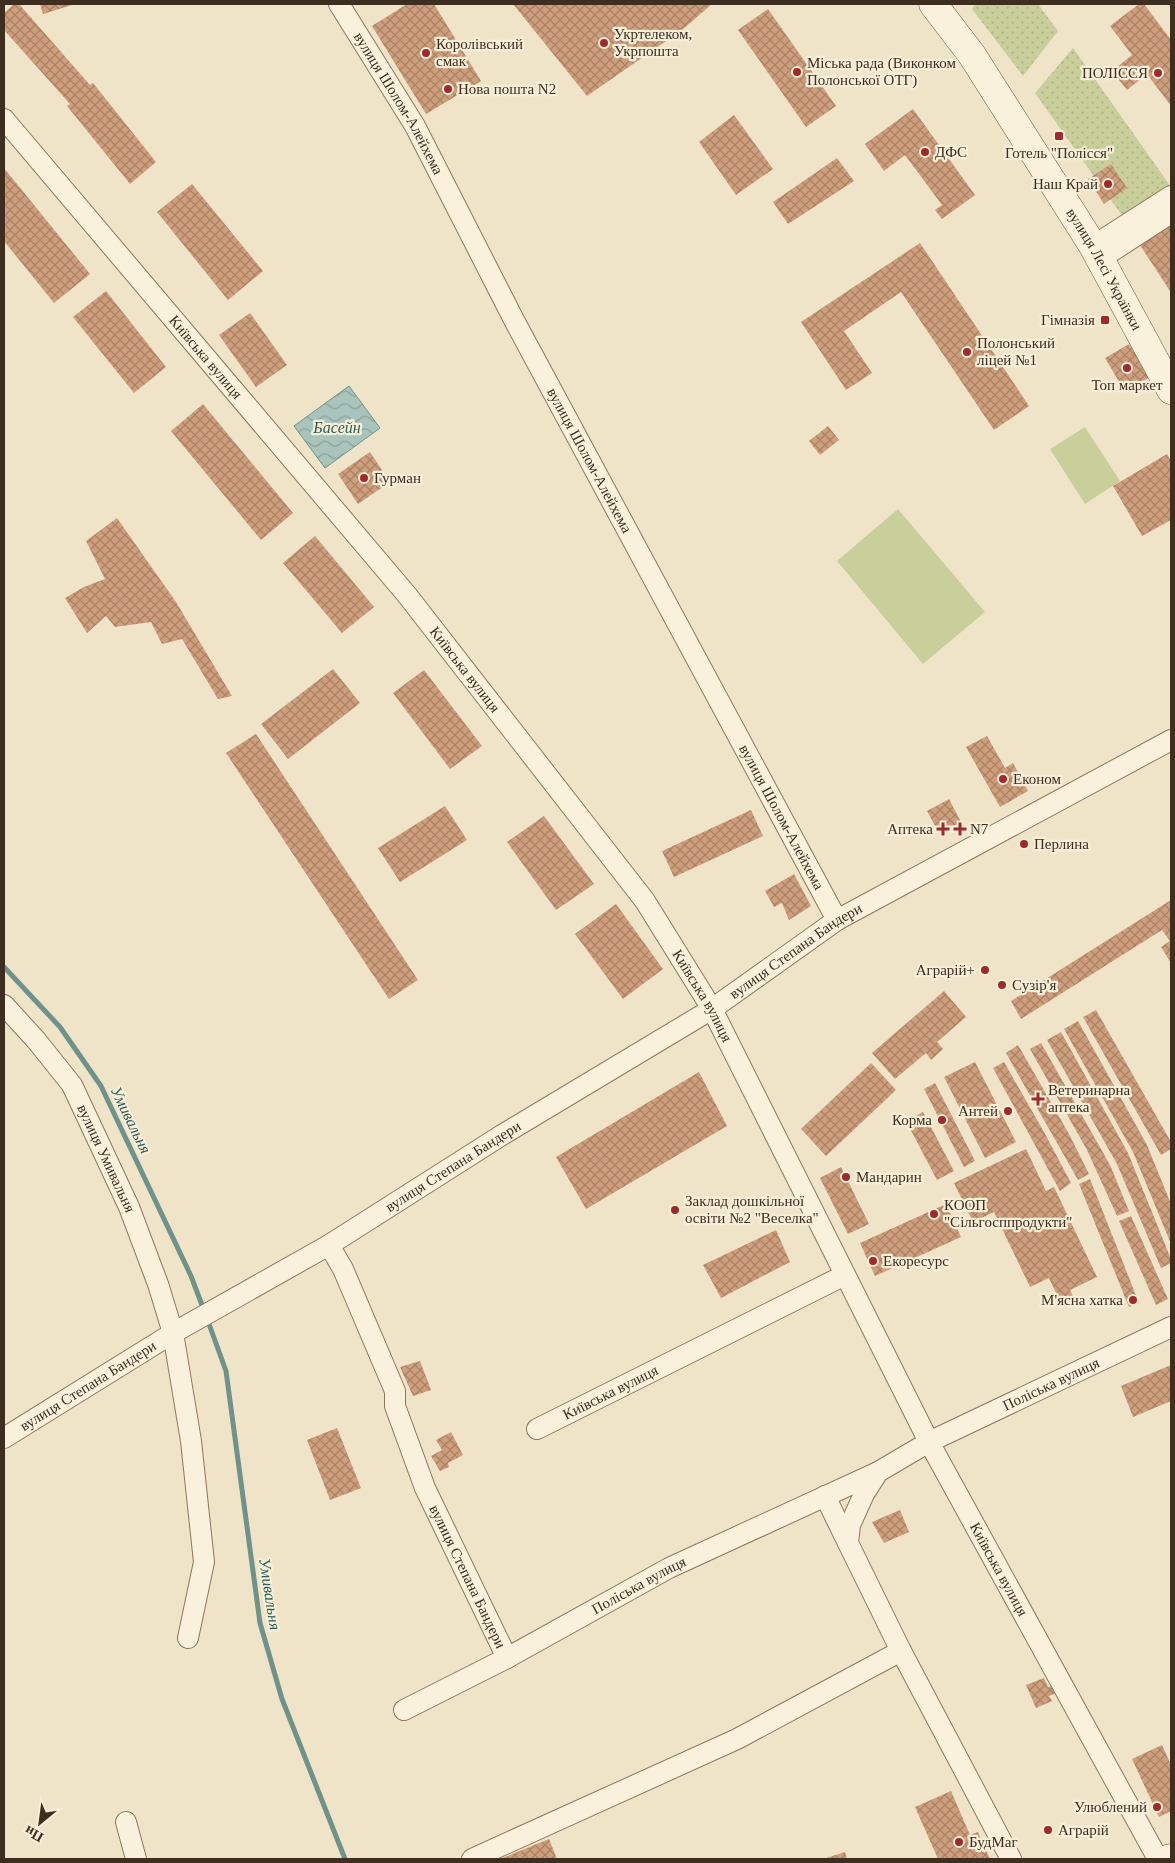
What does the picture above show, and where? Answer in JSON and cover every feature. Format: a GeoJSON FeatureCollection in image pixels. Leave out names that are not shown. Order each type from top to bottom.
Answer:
{"type":"FeatureCollection","features":[{"type":"Feature","properties":{"kind":"main road","name":"вулиця Лесі Українки"},"geometry":{"type":"LineString","coordinates":[[933,4],[972,55],[1097,253],[1171,390]]}},
{"type":"Feature","properties":{"kind":"street","name":"вулиця Шолом-Алейхема"},"geometry":{"type":"LineString","coordinates":[[339,4],[415,126],[514,320],[837,920]]}},
{"type":"Feature","properties":{"kind":"street","name":"Київська вулиця"},"geometry":{"type":"LineString","coordinates":[[4,119],[407,596],[645,901],[712,1009],[928,1442],[1158,1859]]}},
{"type":"Feature","properties":{"kind":"street"},"geometry":{"type":"LineString","coordinates":[[1097,253],[1171,196]]}},
{"type":"Feature","properties":{"kind":"street"},"geometry":{"type":"LineString","coordinates":[[1097,253],[1171,213]]}},
{"type":"Feature","properties":{"kind":"street","name":"вулиця Степана Бандери"},"geometry":{"type":"LineString","coordinates":[[4,1438],[173,1333],[329,1245],[502,1135],[712,1009],[837,920],[1171,740]]}},
{"type":"Feature","properties":{"kind":"street","name":"вулиця Умивальня"},"geometry":{"type":"LineString","coordinates":[[4,1005],[36,1040],[72,1086],[130,1207],[158,1284],[173,1333]]}},
{"type":"Feature","properties":{"kind":"street","name":"вулиця Степана Бандери"},"geometry":{"type":"LineString","coordinates":[[329,1245],[343,1270],[395,1391],[395,1406],[425,1488],[507,1658]]}},
{"type":"Feature","properties":{"kind":"street","name":"Київська вулиця"},"geometry":{"type":"LineString","coordinates":[[537,1429],[845,1275]]}},
{"type":"Feature","properties":{"kind":"street","name":"Поліська вулиця"},"geometry":{"type":"LineString","coordinates":[[404,1710],[507,1658],[668,1568],[878,1472],[928,1442],[1171,1327]]}},
{"type":"Feature","properties":{"kind":"street","name":"вулиця Степана Бандери"},"geometry":{"type":"LineString","coordinates":[[173,1333],[191,1441],[204,1562],[188,1638]]}},
{"type":"Feature","properties":{"kind":"street"},"geometry":{"type":"LineString","coordinates":[[848,1543],[850,1526],[864,1494],[878,1472]]}},
{"type":"Feature","properties":{"kind":"street"},"geometry":{"type":"LineString","coordinates":[[825,1496],[901,1651],[1011,1859]]}},
{"type":"Feature","properties":{"kind":"street"},"geometry":{"type":"LineString","coordinates":[[472,1859],[737,1739],[901,1651]]}},
{"type":"Feature","properties":{"kind":"street"},"geometry":{"type":"LineString","coordinates":[[126,1822],[136,1859]]}},
{"type":"Feature","properties":{"kind":"green space"},"geometry":{"type":"Polygon","coordinates":[[[975,4],[1038,4],[1058,31],[1023,76],[972,9],[975,4]]]}},
{"type":"Feature","properties":{"kind":"green space"},"geometry":{"type":"Polygon","coordinates":[[[1073,48],[1171,187],[1128,224],[1035,93],[1073,48]]]}},
{"type":"Feature","properties":{"kind":"green space"},"geometry":{"type":"Polygon","coordinates":[[[1085,427],[1120,481],[1085,504],[1050,449],[1085,427]]]}},
{"type":"Feature","properties":{"kind":"green space"},"geometry":{"type":"Polygon","coordinates":[[[898,509],[985,612],[923,664],[837,561],[898,509]]]}},
{"type":"Feature","properties":{"kind":"water","name":"Басейн"},"geometry":{"type":"Polygon","coordinates":[[[349,386],[380,428],[325,468],[294,426],[349,386]]]}},
{"type":"Feature","properties":{"kind":"building"},"geometry":{"type":"Polygon","coordinates":[[[14,4],[19,4],[90,85],[93,83],[156,162],[130,184],[67,106],[70,104],[4,30],[4,13],[14,4]]]}},
{"type":"Feature","properties":{"kind":"building"},"geometry":{"type":"Polygon","coordinates":[[[40,4],[75,4],[43,14],[40,4]]]}},
{"type":"Feature","properties":{"kind":"building","name":"Королівський смак"},"geometry":{"type":"Polygon","coordinates":[[[407,4],[434,4],[481,81],[426,114],[372,26],[407,4]]]}},
{"type":"Feature","properties":{"kind":"building","name":"Укртелеком, Укрпошта"},"geometry":{"type":"Polygon","coordinates":[[[513,4],[712,4],[682,30],[587,96],[513,4]]]}},
{"type":"Feature","properties":{"kind":"building","name":"ПОЛІССЯ"},"geometry":{"type":"Polygon","coordinates":[[[1139,4],[1144,4],[1171,40],[1171,106],[1147,74],[1127,90],[1112,71],[1132,55],[1110,26],[1139,4]]]}},
{"type":"Feature","properties":{"kind":"building"},"geometry":{"type":"Polygon","coordinates":[[[768,9],[836,106],[806,127],[738,30],[768,9]]]}},
{"type":"Feature","properties":{"kind":"building"},"geometry":{"type":"Polygon","coordinates":[[[913,109],[975,195],[942,219],[935,210],[942,205],[905,155],[884,171],[865,144],[913,109]]]}},
{"type":"Feature","properties":{"kind":"building"},"geometry":{"type":"Polygon","coordinates":[[[734,115],[773,169],[736,195],[699,142],[734,115]]]}},
{"type":"Feature","properties":{"kind":"building"},"geometry":{"type":"Polygon","coordinates":[[[837,158],[854,181],[788,224],[773,202],[837,158]]]}},
{"type":"Feature","properties":{"kind":"building","name":"Наш Край"},"geometry":{"type":"Polygon","coordinates":[[[1111,164],[1127,188],[1104,204],[1088,179],[1111,164]]]}},
{"type":"Feature","properties":{"kind":"building"},"geometry":{"type":"Polygon","coordinates":[[[4,168],[90,274],[54,303],[4,241],[4,168]]]}},
{"type":"Feature","properties":{"kind":"building"},"geometry":{"type":"Polygon","coordinates":[[[192,184],[263,271],[228,300],[157,212],[192,184]]]}},
{"type":"Feature","properties":{"kind":"building"},"geometry":{"type":"Polygon","coordinates":[[[1171,221],[1171,290],[1170,291],[1138,242],[1171,221]]]}},
{"type":"Feature","properties":{"kind":"building","name":"Полонський ліцей №1"},"geometry":{"type":"Polygon","coordinates":[[[920,243],[1029,406],[994,430],[901,292],[844,331],[872,373],[846,390],[801,322],[920,243]]]}},
{"type":"Feature","properties":{"kind":"building"},"geometry":{"type":"Polygon","coordinates":[[[106,291],[166,367],[134,393],[73,317],[106,291]]]}},
{"type":"Feature","properties":{"kind":"building"},"geometry":{"type":"Polygon","coordinates":[[[250,313],[287,365],[256,387],[219,335],[250,313]]]}},
{"type":"Feature","properties":{"kind":"building","name":"Топ маркет"},"geometry":{"type":"Polygon","coordinates":[[[1129,344],[1150,377],[1125,392],[1105,358],[1129,344]]]}},
{"type":"Feature","properties":{"kind":"building"},"geometry":{"type":"Polygon","coordinates":[[[203,404],[293,513],[261,540],[171,431],[203,404]]]}},
{"type":"Feature","properties":{"kind":"building"},"geometry":{"type":"Polygon","coordinates":[[[828,426],[839,440],[820,455],[809,441],[828,426]]]}},
{"type":"Feature","properties":{"kind":"building","name":"Гурман"},"geometry":{"type":"Polygon","coordinates":[[[370,452],[390,482],[358,504],[338,474],[370,452]]]}},
{"type":"Feature","properties":{"kind":"building"},"geometry":{"type":"Polygon","coordinates":[[[1167,454],[1171,461],[1171,520],[1142,536],[1113,486],[1167,454]]]}},
{"type":"Feature","properties":{"kind":"building"},"geometry":{"type":"Polygon","coordinates":[[[117,518],[176,602],[232,696],[218,699],[182,639],[162,644],[151,622],[115,627],[106,616],[87,633],[65,598],[84,587],[105,579],[86,541],[117,518]]]}},
{"type":"Feature","properties":{"kind":"building"},"geometry":{"type":"Polygon","coordinates":[[[315,536],[374,607],[342,633],[283,563],[315,536]]]}},
{"type":"Feature","properties":{"kind":"building"},"geometry":{"type":"Polygon","coordinates":[[[333,669],[360,703],[288,759],[261,724],[333,669]]]}},
{"type":"Feature","properties":{"kind":"building"},"geometry":{"type":"Polygon","coordinates":[[[424,670],[482,746],[450,769],[393,693],[424,670]]]}},
{"type":"Feature","properties":{"kind":"building"},"geometry":{"type":"Polygon","coordinates":[[[256,734],[418,980],[389,999],[226,753],[256,734]]]}},
{"type":"Feature","properties":{"kind":"building","name":"Економ"},"geometry":{"type":"Polygon","coordinates":[[[987,736],[1005,768],[1013,763],[1028,791],[1000,807],[966,747],[987,736]]]}},
{"type":"Feature","properties":{"kind":"building"},"geometry":{"type":"Polygon","coordinates":[[[949,799],[961,822],[939,833],[927,811],[949,799]]]}},
{"type":"Feature","properties":{"kind":"building"},"geometry":{"type":"Polygon","coordinates":[[[445,806],[467,840],[400,882],[378,848],[445,806]]]}},
{"type":"Feature","properties":{"kind":"building"},"geometry":{"type":"Polygon","coordinates":[[[751,810],[763,836],[674,877],[662,851],[751,810]]]}},
{"type":"Feature","properties":{"kind":"building"},"geometry":{"type":"Polygon","coordinates":[[[544,816],[594,884],[556,910],[507,842],[544,816]]]}},
{"type":"Feature","properties":{"kind":"building"},"geometry":{"type":"Polygon","coordinates":[[[794,874],[811,906],[789,920],[782,903],[774,907],[765,891],[794,874]]]}},
{"type":"Feature","properties":{"kind":"building"},"geometry":{"type":"Polygon","coordinates":[[[1171,900],[1171,963],[1161,947],[1170,941],[1162,930],[1021,1019],[1011,1001],[1171,900]]]}},
{"type":"Feature","properties":{"kind":"building"},"geometry":{"type":"Polygon","coordinates":[[[616,904],[663,969],[623,999],[575,934],[616,904]]]}},
{"type":"Feature","properties":{"kind":"building"},"geometry":{"type":"Polygon","coordinates":[[[944,991],[966,1017],[937,1042],[943,1049],[931,1060],[926,1053],[895,1079],[872,1053],[944,991]]]}},
{"type":"Feature","properties":{"kind":"building"},"geometry":{"type":"Polygon","coordinates":[[[1096,1010],[1171,1142],[1171,1149],[1161,1155],[1083,1017],[1096,1010]]]}},
{"type":"Feature","properties":{"kind":"building"},"geometry":{"type":"Polygon","coordinates":[[[1078,1021],[1147,1145],[1171,1204],[1171,1244],[1133,1152],[1064,1029],[1078,1021]]]}},
{"type":"Feature","properties":{"kind":"building"},"geometry":{"type":"Polygon","coordinates":[[[1061,1032],[1128,1153],[1171,1259],[1171,1263],[1161,1268],[1117,1164],[1047,1040],[1061,1032]]]}},
{"type":"Feature","properties":{"kind":"building"},"geometry":{"type":"Polygon","coordinates":[[[1041,1043],[1110,1165],[1129,1211],[1117,1216],[1087,1150],[1030,1049],[1041,1043]]]}},
{"type":"Feature","properties":{"kind":"building"},"geometry":{"type":"Polygon","coordinates":[[[1018,1045],[1069,1134],[1089,1174],[1078,1180],[1006,1053],[1018,1045]]]}},
{"type":"Feature","properties":{"kind":"building"},"geometry":{"type":"Polygon","coordinates":[[[975,1062],[1016,1142],[985,1158],[944,1077],[975,1062]]]}},
{"type":"Feature","properties":{"kind":"building"},"geometry":{"type":"Polygon","coordinates":[[[1004,1062],[1071,1183],[1060,1191],[993,1068],[1004,1062]]]}},
{"type":"Feature","properties":{"kind":"building"},"geometry":{"type":"Polygon","coordinates":[[[871,1063],[896,1090],[826,1156],[801,1129],[871,1063]]]}},
{"type":"Feature","properties":{"kind":"building"},"geometry":{"type":"Polygon","coordinates":[[[699,1072],[727,1126],[586,1209],[556,1157],[699,1072]]]}},
{"type":"Feature","properties":{"kind":"building"},"geometry":{"type":"Polygon","coordinates":[[[935,1083],[975,1161],[964,1167],[924,1089],[935,1083]]]}},
{"type":"Feature","properties":{"kind":"building"},"geometry":{"type":"Polygon","coordinates":[[[923,1112],[954,1171],[937,1180],[906,1121],[923,1112]]]}},
{"type":"Feature","properties":{"kind":"building"},"geometry":{"type":"Polygon","coordinates":[[[1026,1149],[1046,1191],[1054,1187],[1097,1277],[1070,1290],[1075,1300],[1062,1306],[1049,1278],[1030,1287],[994,1212],[973,1222],[954,1183],[1026,1149]]]}},
{"type":"Feature","properties":{"kind":"building"},"geometry":{"type":"Polygon","coordinates":[[[841,1167],[869,1224],[848,1234],[820,1178],[841,1167]]]}},
{"type":"Feature","properties":{"kind":"building"},"geometry":{"type":"Polygon","coordinates":[[[1090,1179],[1139,1303],[1129,1307],[1079,1184],[1090,1179]]]}},
{"type":"Feature","properties":{"kind":"building"},"geometry":{"type":"Polygon","coordinates":[[[946,1204],[961,1237],[875,1276],[860,1243],[946,1204]]]}},
{"type":"Feature","properties":{"kind":"building"},"geometry":{"type":"Polygon","coordinates":[[[1131,1216],[1168,1299],[1156,1305],[1119,1221],[1131,1216]]]}},
{"type":"Feature","properties":{"kind":"building"},"geometry":{"type":"Polygon","coordinates":[[[776,1230],[790,1262],[721,1298],[703,1265],[776,1230]]]}},
{"type":"Feature","properties":{"kind":"building"},"geometry":{"type":"Polygon","coordinates":[[[420,1361],[431,1390],[413,1396],[400,1367],[420,1361]]]}},
{"type":"Feature","properties":{"kind":"building"},"geometry":{"type":"Polygon","coordinates":[[[1171,1365],[1171,1401],[1133,1417],[1121,1386],[1171,1365]]]}},
{"type":"Feature","properties":{"kind":"building"},"geometry":{"type":"Polygon","coordinates":[[[337,1428],[361,1488],[330,1500],[307,1440],[337,1428]]]}},
{"type":"Feature","properties":{"kind":"building"},"geometry":{"type":"Polygon","coordinates":[[[451,1432],[463,1455],[448,1463],[449,1467],[440,1471],[431,1456],[442,1450],[436,1440],[451,1432]]]}},
{"type":"Feature","properties":{"kind":"building"},"geometry":{"type":"Polygon","coordinates":[[[900,1510],[909,1532],[884,1543],[872,1522],[900,1510]]]}},
{"type":"Feature","properties":{"kind":"building"},"geometry":{"type":"Polygon","coordinates":[[[1044,1678],[1048,1687],[1054,1685],[1057,1693],[1049,1696],[1052,1701],[1036,1708],[1026,1685],[1044,1678]]]}},
{"type":"Feature","properties":{"kind":"building"},"geometry":{"type":"Polygon","coordinates":[[[1162,1745],[1171,1765],[1171,1811],[1159,1817],[1132,1759],[1162,1745]]]}},
{"type":"Feature","properties":{"kind":"building"},"geometry":{"type":"Polygon","coordinates":[[[951,1791],[970,1835],[978,1832],[990,1859],[938,1859],[915,1807],[951,1791]]]}},
{"type":"Feature","properties":{"kind":"building"},"geometry":{"type":"Polygon","coordinates":[[[549,1839],[557,1859],[500,1859],[549,1839]]]}},
{"type":"Feature","properties":{"kind":"building"},"geometry":{"type":"Polygon","coordinates":[[[845,1852],[847,1859],[823,1859],[845,1852]]]}},
{"type":"Feature","properties":{"kind":"waterway","name":"Умивальня"},"geometry":{"type":"LineString","coordinates":[[4,967],[60,1027],[101,1086],[191,1276],[202,1305]]}},
{"type":"Feature","properties":{"kind":"waterway","name":"Умивальня"},"geometry":{"type":"LineString","coordinates":[[209,1324],[226,1371],[260,1623],[282,1699],[345,1859]]}},
{"type":"Feature","properties":{"kind":"place","name":"Укртелеком, Укрпошта"},"geometry":{"type":"Point","coordinates":[604,43]}},
{"type":"Feature","properties":{"kind":"place","name":"Королівський смак"},"geometry":{"type":"Point","coordinates":[426,53]}},
{"type":"Feature","properties":{"kind":"place","name":"Міська рада (Виконком Полонської ОТГ)"},"geometry":{"type":"Point","coordinates":[797,72]}},
{"type":"Feature","properties":{"kind":"place","name":"ПОЛІССЯ"},"geometry":{"type":"Point","coordinates":[1158,73]}},
{"type":"Feature","properties":{"kind":"place","name":"Нова пошта N2"},"geometry":{"type":"Point","coordinates":[448,89]}},
{"type":"Feature","properties":{"kind":"place","name":"Готель \"Полісся\""},"geometry":{"type":"Point","coordinates":[1059,136]}},
{"type":"Feature","properties":{"kind":"place","name":"ДФС"},"geometry":{"type":"Point","coordinates":[925,152]}},
{"type":"Feature","properties":{"kind":"place","name":"Наш Край"},"geometry":{"type":"Point","coordinates":[1108,184]}},
{"type":"Feature","properties":{"kind":"place","name":"Гімназія"},"geometry":{"type":"Point","coordinates":[1105,320]}},
{"type":"Feature","properties":{"kind":"place","name":"Полонський ліцей №1"},"geometry":{"type":"Point","coordinates":[967,352]}},
{"type":"Feature","properties":{"kind":"place","name":"Топ маркет"},"geometry":{"type":"Point","coordinates":[1127,368]}},
{"type":"Feature","properties":{"kind":"place","name":"Гурман"},"geometry":{"type":"Point","coordinates":[364,478]}},
{"type":"Feature","properties":{"kind":"place","name":"Економ"},"geometry":{"type":"Point","coordinates":[1003,779]}},
{"type":"Feature","properties":{"kind":"place","name":"Аптека"},"geometry":{"type":"Point","coordinates":[943,829]}},
{"type":"Feature","properties":{"kind":"place","name":"N7"},"geometry":{"type":"Point","coordinates":[960,829]}},
{"type":"Feature","properties":{"kind":"place","name":"Перлина"},"geometry":{"type":"Point","coordinates":[1024,844]}},
{"type":"Feature","properties":{"kind":"place","name":"Аграрій+"},"geometry":{"type":"Point","coordinates":[985,970]}},
{"type":"Feature","properties":{"kind":"place","name":"Сузір'я"},"geometry":{"type":"Point","coordinates":[1002,985]}},
{"type":"Feature","properties":{"kind":"place","name":"Ветеринарна аптека"},"geometry":{"type":"Point","coordinates":[1038,1099]}},
{"type":"Feature","properties":{"kind":"place","name":"Антей"},"geometry":{"type":"Point","coordinates":[1008,1111]}},
{"type":"Feature","properties":{"kind":"place","name":"Корма"},"geometry":{"type":"Point","coordinates":[942,1120]}},
{"type":"Feature","properties":{"kind":"place","name":"Мандарин"},"geometry":{"type":"Point","coordinates":[846,1177]}},
{"type":"Feature","properties":{"kind":"place","name":"Заклад дошкільної освіти №2 \"Веселка\""},"geometry":{"type":"Point","coordinates":[675,1210]}},
{"type":"Feature","properties":{"kind":"place","name":"КООП \"Сільгосппродукти\""},"geometry":{"type":"Point","coordinates":[934,1214]}},
{"type":"Feature","properties":{"kind":"place","name":"Екоресурс"},"geometry":{"type":"Point","coordinates":[873,1261]}},
{"type":"Feature","properties":{"kind":"place","name":"М'ясна хатка"},"geometry":{"type":"Point","coordinates":[1133,1300]}},
{"type":"Feature","properties":{"kind":"place","name":"Улюблений"},"geometry":{"type":"Point","coordinates":[1157,1807]}},
{"type":"Feature","properties":{"kind":"place","name":"Аграрій"},"geometry":{"type":"Point","coordinates":[1048,1830]}},
{"type":"Feature","properties":{"kind":"place","name":"БудМаг"},"geometry":{"type":"Point","coordinates":[959,1842]}}]}
